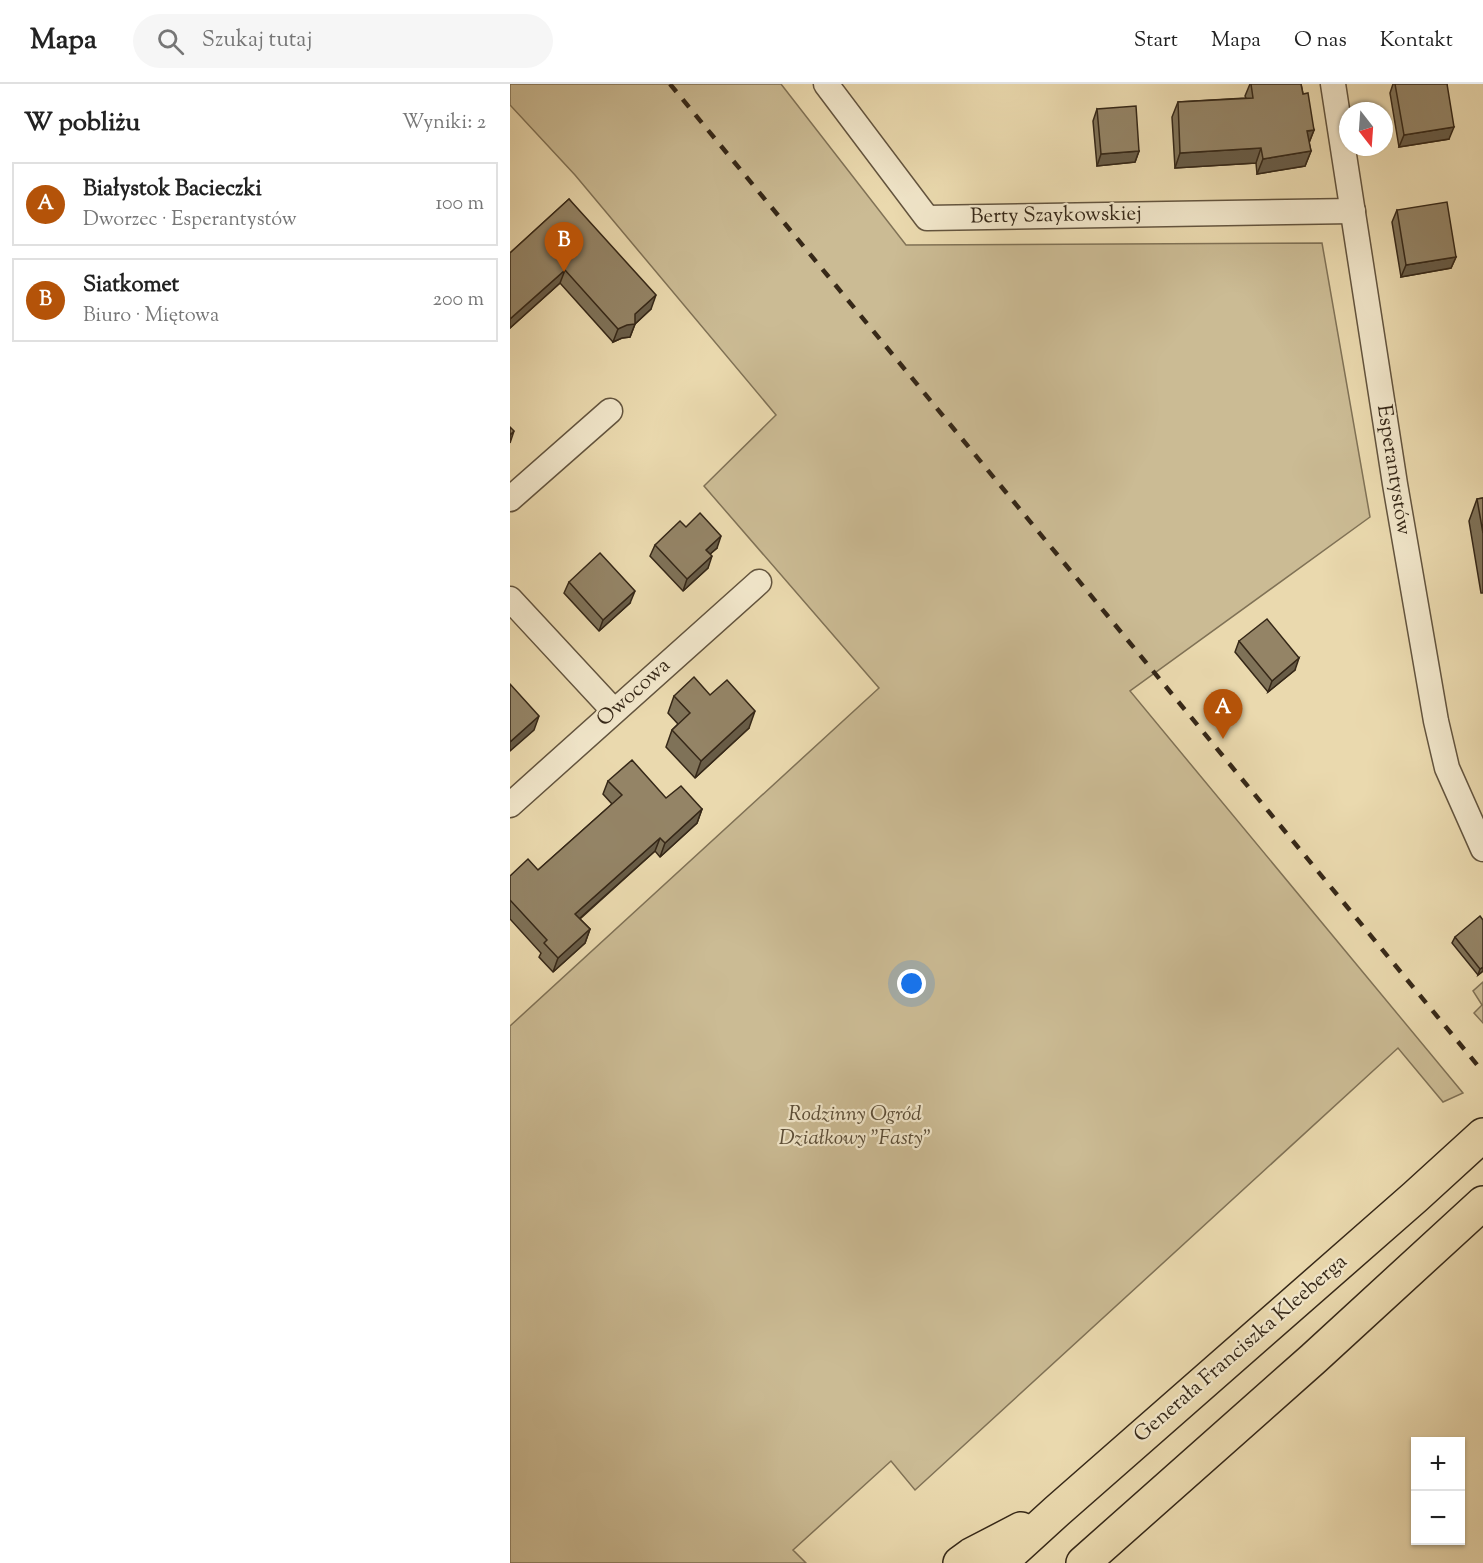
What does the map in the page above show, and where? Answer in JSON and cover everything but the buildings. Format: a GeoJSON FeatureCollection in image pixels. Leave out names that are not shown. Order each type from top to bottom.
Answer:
{"type":"FeatureCollection","features":[{"type":"Feature","properties":{"kind":"highway","name":"Generała Franciszka Kleeberga"},"geometry":{"type":"LineString","coordinates":[[1000,1563],[1483,1136]]}},
{"type":"Feature","properties":{"kind":"highway"},"geometry":{"type":"LineString","coordinates":[[1090,1558],[1313,1359],[1483,1203]]}},
{"type":"Feature","properties":{"kind":"highway"},"geometry":{"type":"LineString","coordinates":[[960,1563],[971,1555],[1058,1510]]}},
{"type":"Feature","properties":{"kind":"street","name":"Berty Szaykowskiej"},"geometry":{"type":"LineString","coordinates":[[826,84],[927,218],[1353,212]]}},
{"type":"Feature","properties":{"kind":"street","name":"Esperantystów"},"geometry":{"type":"LineString","coordinates":[[1333,84],[1395,484],[1436,722],[1447,768],[1483,849]]}},
{"type":"Feature","properties":{"kind":"street"},"geometry":{"type":"LineString","coordinates":[[510,499],[610,411]]}},
{"type":"Feature","properties":{"kind":"street","name":"Owocowa"},"geometry":{"type":"LineString","coordinates":[[510,805],[759,582]]}},
{"type":"Feature","properties":{"kind":"street"},"geometry":{"type":"LineString","coordinates":[[510,599],[614,711]]}},
{"type":"Feature","properties":{"kind":"green space","name":"Rodzinny Ogród Działkowy \"Fasty\""},"geometry":{"type":"Polygon","coordinates":[[[510,84],[781,84],[906,245],[1322,243],[1370,517],[1130,691],[1463,1093],[1443,1102],[1398,1048],[915,1490],[891,1461],[793,1550],[806,1563],[510,1563],[510,1026],[879,688],[704,486],[776,415],[575,175],[510,105],[510,84]]]}},
{"type":"Feature","properties":{"kind":"green space"},"geometry":{"type":"Polygon","coordinates":[[[1483,982],[1483,1023],[1474,1013],[1482,1005],[1473,991],[1483,982]]]}},
{"type":"Feature","properties":{"kind":"railway"},"geometry":{"type":"LineString","coordinates":[[670,84],[1483,1072]]}},
{"type":"Feature","properties":{"kind":"place","name":"Siatkomet"},"geometry":{"type":"Point","coordinates":[564,272]}},
{"type":"Feature","properties":{"kind":"place","name":"Białystok Bacieczki"},"geometry":{"type":"Point","coordinates":[1223,739]}}]}
